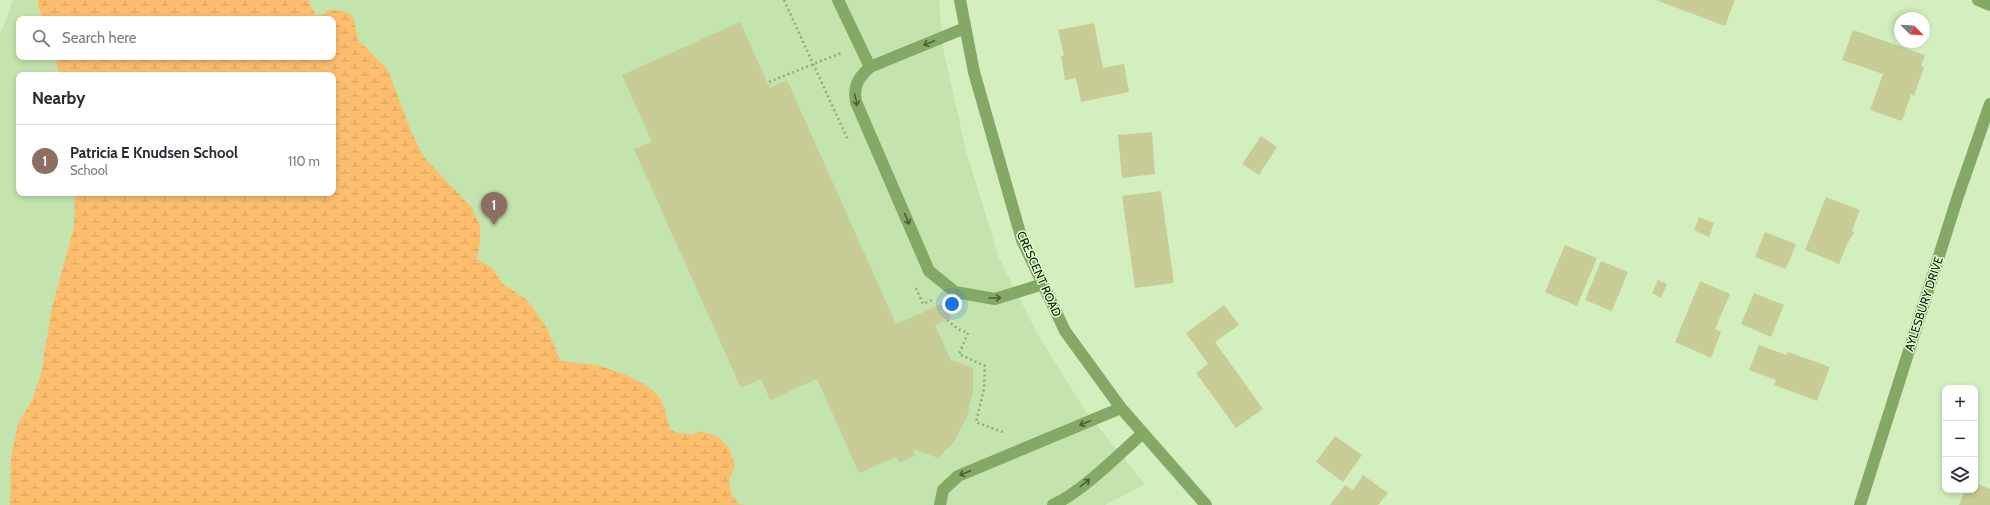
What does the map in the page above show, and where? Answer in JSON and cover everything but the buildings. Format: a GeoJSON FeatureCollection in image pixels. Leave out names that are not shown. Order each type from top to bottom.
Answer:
{"type":"FeatureCollection","features":[{"type":"Feature","properties":{"kind":"street"},"geometry":{"type":"LineString","coordinates":[[838,0],[870,67]]}},
{"type":"Feature","properties":{"kind":"street","name":"CRESCENT ROAD"},"geometry":{"type":"LineString","coordinates":[[960,0],[974,72],[1022,240],[1065,331],[1121,408],[1206,505]]}},
{"type":"Feature","properties":{"kind":"street"},"geometry":{"type":"LineString","coordinates":[[1978,0],[1990,5]]}},
{"type":"Feature","properties":{"kind":"street"},"geometry":{"type":"LineString","coordinates":[[966,28],[870,67],[858,78],[854,91],[856,102],[929,271],[955,292],[995,299],[1043,284]]}},
{"type":"Feature","properties":{"kind":"street","name":"AYLESBURY DRIVE"},"geometry":{"type":"LineString","coordinates":[[1860,505],[1958,196],[1990,104]]}},
{"type":"Feature","properties":{"kind":"street"},"geometry":{"type":"LineString","coordinates":[[940,505],[943,490],[958,476],[1121,408]]}},
{"type":"Feature","properties":{"kind":"street"},"geometry":{"type":"LineString","coordinates":[[1053,505],[1062,500],[1100,471],[1142,433]]}},
{"type":"Feature","properties":{"kind":"path"},"geometry":{"type":"LineString","coordinates":[[769,82],[838,54],[861,50]]}},
{"type":"Feature","properties":{"kind":"path"},"geometry":{"type":"LineString","coordinates":[[947,320],[958,329],[968,333],[959,354],[985,366],[984,389],[976,422],[1008,434],[1018,451]]}},
{"type":"Feature","properties":{"kind":"shaded area"},"geometry":{"type":"Polygon","coordinates":[[[13,0],[939,0],[943,48],[966,151],[999,258],[1038,335],[1086,412],[1145,484],[1105,505],[0,505],[0,35],[13,0]]]}},
{"type":"Feature","properties":{"kind":"green space"},"geometry":{"type":"Polygon","coordinates":[[[38,0],[308,0],[316,15],[322,15],[329,10],[343,11],[353,16],[358,40],[388,70],[410,129],[424,157],[472,208],[480,226],[480,243],[477,259],[492,268],[503,284],[527,300],[547,328],[560,360],[599,366],[635,379],[658,395],[662,402],[670,429],[677,433],[694,434],[702,431],[718,437],[729,448],[735,466],[729,480],[731,493],[738,504],[745,505],[10,505],[11,457],[18,424],[32,400],[41,374],[52,307],[74,227],[75,196],[336,196],[336,72],[58,72],[56,60],[336,60],[336,16],[42,16],[38,0]]]}},
{"type":"Feature","properties":{"kind":"place","name":"Patricia E Knudsen School"},"geometry":{"type":"Point","coordinates":[494,225]}}]}
